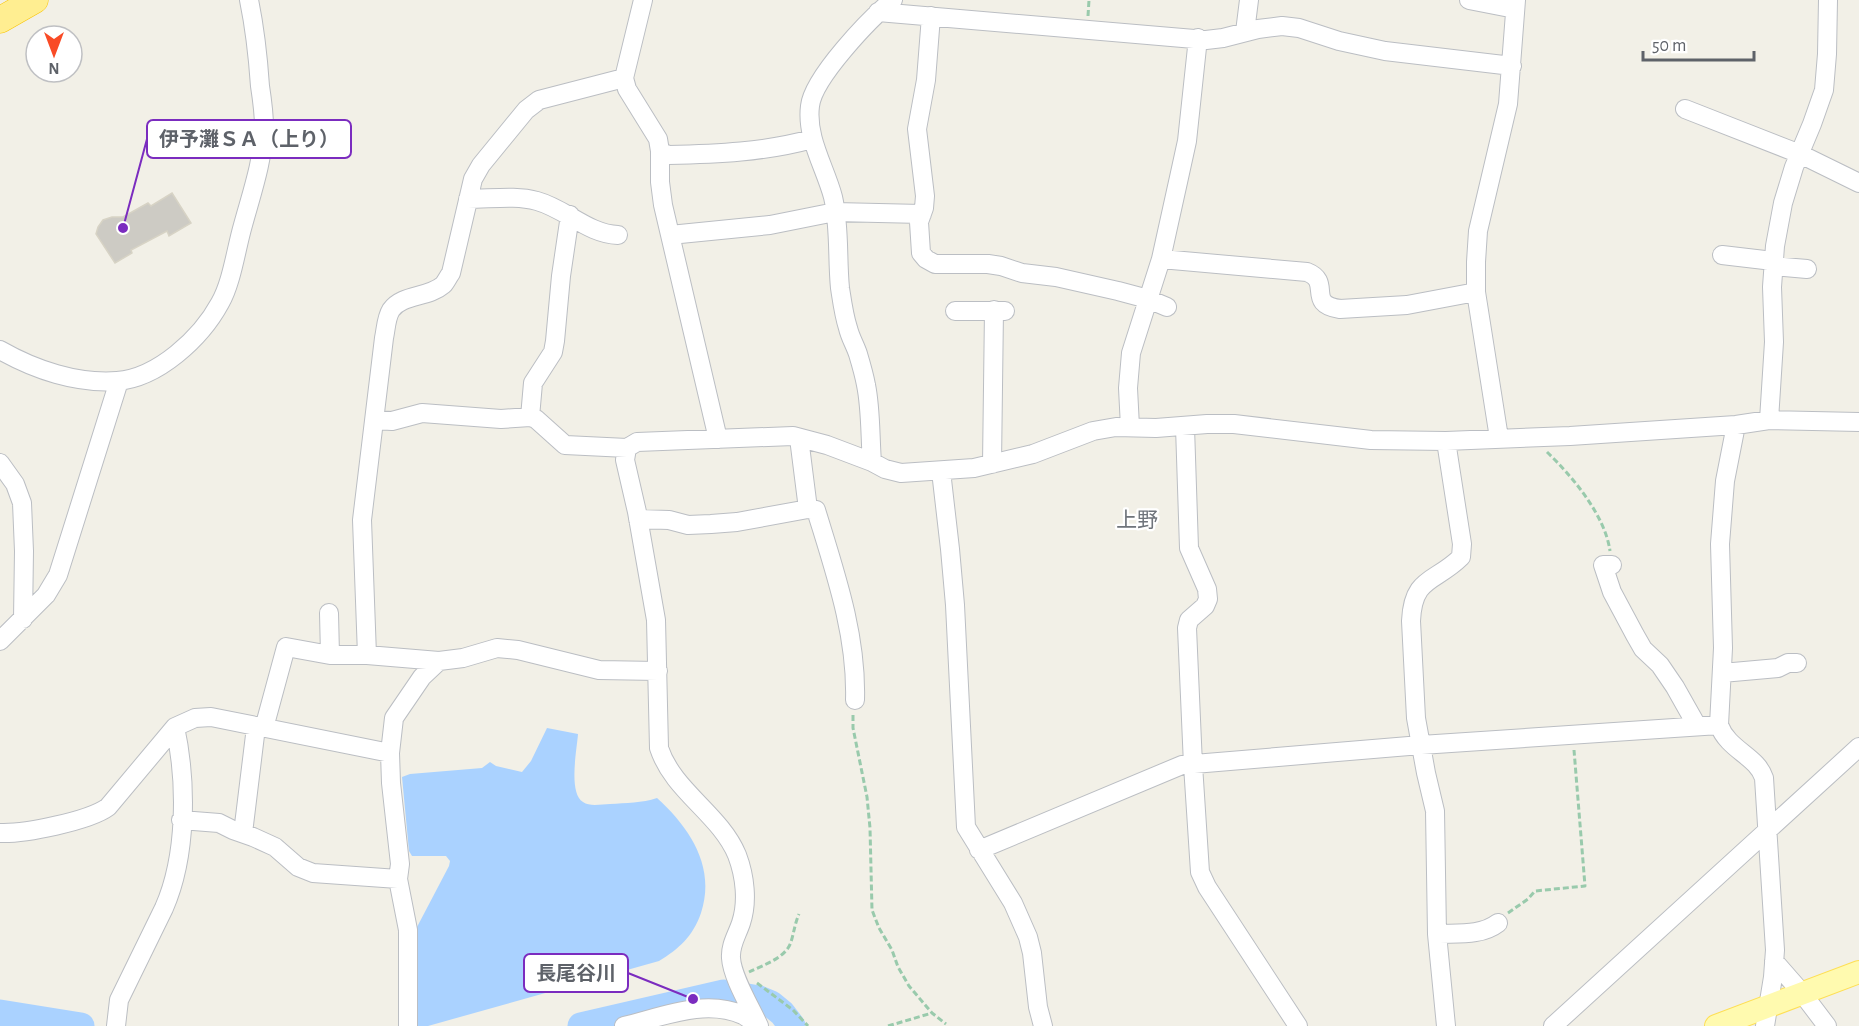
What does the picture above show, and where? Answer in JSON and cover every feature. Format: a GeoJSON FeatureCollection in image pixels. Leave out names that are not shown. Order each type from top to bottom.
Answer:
{"type":"FeatureCollection","features":[{"type":"Feature","properties":{"kind":"highway"},"geometry":{"type":"LineString","coordinates":[[0,20],[35,0]]}},
{"type":"Feature","properties":{"kind":"main road"},"geometry":{"type":"LineString","coordinates":[[1716,1026],[1767,1016],[1802,993],[1859,972]]}},
{"type":"Feature","properties":{"kind":"street"},"geometry":{"type":"LineString","coordinates":[[0,350],[56,375],[119,381],[166,362],[189,343],[207,323],[221,301],[261,159],[264,125],[256,33],[249,0]]}},
{"type":"Feature","properties":{"kind":"street"},"geometry":{"type":"LineString","coordinates":[[643,0],[624,78],[627,89],[658,139],[663,205],[718,439]]}},
{"type":"Feature","properties":{"kind":"street"},"geometry":{"type":"LineString","coordinates":[[872,462],[867,387],[848,329],[840,288],[838,238],[833,199],[812,139],[810,105],[823,75],[878,12],[893,0]]}},
{"type":"Feature","properties":{"kind":"street"},"geometry":{"type":"LineString","coordinates":[[1245,32],[1249,0]]}},
{"type":"Feature","properties":{"kind":"street"},"geometry":{"type":"LineString","coordinates":[[1469,0],[1516,4],[1508,104],[1478,231],[1476,292],[1499,438]]}},
{"type":"Feature","properties":{"kind":"street"},"geometry":{"type":"LineString","coordinates":[[1769,420],[1774,342],[1773,263],[1783,203],[1824,90],[1827,0]]}},
{"type":"Feature","properties":{"kind":"street"},"geometry":{"type":"LineString","coordinates":[[878,12],[1198,38],[1223,38],[1282,26],[1299,28],[1339,41],[1385,51],[1512,66]]}},
{"type":"Feature","properties":{"kind":"street"},"geometry":{"type":"LineString","coordinates":[[931,16],[926,80],[917,129],[925,196],[919,222],[921,253],[935,264],[995,265],[1022,273],[1056,277],[1148,299],[1167,307]]}},
{"type":"Feature","properties":{"kind":"street"},"geometry":{"type":"LineString","coordinates":[[1130,427],[1128,388],[1131,353],[1161,259],[1187,141],[1198,38]]}},
{"type":"Feature","properties":{"kind":"street"},"geometry":{"type":"LineString","coordinates":[[367,656],[362,520],[386,330],[391,309],[401,302],[444,285],[451,273],[473,179],[526,110],[539,100],[624,78]]}},
{"type":"Feature","properties":{"kind":"street"},"geometry":{"type":"LineString","coordinates":[[1685,109],[1800,154],[1859,183]]}},
{"type":"Feature","properties":{"kind":"street"},"geometry":{"type":"LineString","coordinates":[[660,151],[668,155],[738,152],[791,145],[812,139]]}},
{"type":"Feature","properties":{"kind":"street"},"geometry":{"type":"LineString","coordinates":[[468,199],[520,198],[538,201],[605,234],[618,235]]}},
{"type":"Feature","properties":{"kind":"street"},"geometry":{"type":"LineString","coordinates":[[670,235],[770,225],[835,212],[922,214]]}},
{"type":"Feature","properties":{"kind":"street"},"geometry":{"type":"LineString","coordinates":[[530,417],[533,383],[553,352],[570,215]]}},
{"type":"Feature","properties":{"kind":"street"},"geometry":{"type":"LineString","coordinates":[[1722,255],[1807,269]]}},
{"type":"Feature","properties":{"kind":"street"},"geometry":{"type":"LineString","coordinates":[[1161,259],[1307,272],[1318,279],[1320,296],[1323,303],[1330,308],[1407,304],[1476,292]]}},
{"type":"Feature","properties":{"kind":"street"},"geometry":{"type":"LineString","coordinates":[[955,311],[1000,311],[992,464]]}},
{"type":"Feature","properties":{"kind":"street"},"geometry":{"type":"LineString","coordinates":[[0,641],[46,595],[58,575],[119,381]]}},
{"type":"Feature","properties":{"kind":"street"},"geometry":{"type":"LineString","coordinates":[[375,420],[392,421],[422,413],[501,419],[530,417],[536,419],[565,445],[627,448],[637,442],[784,436],[827,445],[885,469],[901,473],[974,468],[1033,454],[1093,431],[1116,427],[1234,424],[1371,440],[1446,441],[1570,436],[1736,425],[1769,420],[1859,422]]}},
{"type":"Feature","properties":{"kind":"street"},"geometry":{"type":"LineString","coordinates":[[1736,425],[1725,481],[1720,544],[1724,648],[1719,725],[1722,735],[1762,770],[1764,778],[1775,950],[1767,1016]]}},
{"type":"Feature","properties":{"kind":"street"},"geometry":{"type":"LineString","coordinates":[[1185,426],[1189,548],[1207,590],[1208,599],[1205,606],[1189,620],[1187,628],[1200,872],[1298,1026]]}},
{"type":"Feature","properties":{"kind":"street"},"geometry":{"type":"LineString","coordinates":[[800,438],[808,509]]}},
{"type":"Feature","properties":{"kind":"street"},"geometry":{"type":"LineString","coordinates":[[1446,441],[1461,557],[1452,566],[1422,585],[1412,607],[1416,718],[1435,811],[1437,934],[1446,1026]]}},
{"type":"Feature","properties":{"kind":"street"},"geometry":{"type":"LineString","coordinates":[[627,448],[625,460],[656,620],[659,748],[671,772],[708,813],[730,842],[742,871],[745,904],[742,922],[733,943],[732,969],[756,1020]]}},
{"type":"Feature","properties":{"kind":"street"},"geometry":{"type":"LineString","coordinates":[[0,463],[15,484],[22,502],[23,619]]}},
{"type":"Feature","properties":{"kind":"street"},"geometry":{"type":"LineString","coordinates":[[941,471],[955,605],[966,827],[1012,903],[1028,937],[1043,1026]]}},
{"type":"Feature","properties":{"kind":"street"},"geometry":{"type":"LineString","coordinates":[[638,519],[669,520],[688,525],[711,524],[737,522],[808,509],[816,510],[842,591],[854,664],[855,700]]}},
{"type":"Feature","properties":{"kind":"street"},"geometry":{"type":"LineString","coordinates":[[1612,565],[1603,565],[1612,592],[1643,649],[1660,665],[1697,726]]}},
{"type":"Feature","properties":{"kind":"street"},"geometry":{"type":"LineString","coordinates":[[329,613],[330,655]]}},
{"type":"Feature","properties":{"kind":"street"},"geometry":{"type":"LineString","coordinates":[[243,834],[260,727],[286,647],[330,655],[439,661],[463,658],[497,648],[518,650],[599,670],[658,671]]}},
{"type":"Feature","properties":{"kind":"street"},"geometry":{"type":"LineString","coordinates":[[408,1026],[408,930],[398,879],[400,864],[390,753],[394,718],[422,677],[439,661]]}},
{"type":"Feature","properties":{"kind":"street"},"geometry":{"type":"LineString","coordinates":[[1722,673],[1778,668],[1788,663],[1797,663]]}},
{"type":"Feature","properties":{"kind":"street"},"geometry":{"type":"LineString","coordinates":[[0,833],[52,826],[98,814],[108,807],[175,727],[195,718],[211,717],[390,753]]}},
{"type":"Feature","properties":{"kind":"street"},"geometry":{"type":"LineString","coordinates":[[979,850],[1182,765],[1421,745],[1719,725]]}},
{"type":"Feature","properties":{"kind":"street"},"geometry":{"type":"LineString","coordinates":[[116,1026],[119,1000],[171,892],[179,854],[182,805],[179,747],[175,727]]}},
{"type":"Feature","properties":{"kind":"street"},"geometry":{"type":"LineString","coordinates":[[1560,1023],[1859,747]]}},
{"type":"Feature","properties":{"kind":"street"},"geometry":{"type":"LineString","coordinates":[[181,820],[219,823],[275,847],[298,867],[313,873],[398,879]]}},
{"type":"Feature","properties":{"kind":"street"},"geometry":{"type":"LineString","coordinates":[[1437,934],[1472,933],[1491,928],[1498,923]]}},
{"type":"Feature","properties":{"kind":"street"},"geometry":{"type":"LineString","coordinates":[[1774,961],[1827,1026]]}},
{"type":"Feature","properties":{"kind":"street"},"geometry":{"type":"LineString","coordinates":[[624,1026],[694,1009],[713,1007],[756,1020]]}},
{"type":"Feature","properties":{"kind":"path"},"geometry":{"type":"LineString","coordinates":[[1530,437],[1564,469],[1594,510],[1609,542],[1612,565]]}},
{"type":"Feature","properties":{"kind":"path"},"geometry":{"type":"LineString","coordinates":[[855,700],[853,728],[867,797],[870,828],[872,910],[909,986],[932,1013],[946,1024]]}},
{"type":"Feature","properties":{"kind":"path"},"geometry":{"type":"LineString","coordinates":[[1498,923],[1535,891],[1585,886],[1573,735]]}},
{"type":"Feature","properties":{"kind":"path"},"geometry":{"type":"LineString","coordinates":[[799,914],[788,949],[773,961],[745,974],[793,1010],[808,1026]]}},
{"type":"Feature","properties":{"kind":"path"},"geometry":{"type":"LineString","coordinates":[[888,1026],[932,1013]]}},
{"type":"Feature","properties":{"kind":"water"},"geometry":{"type":"Polygon","coordinates":[[[547,728],[578,734],[575,780],[578,797],[583,802],[600,805],[640,802],[657,798],[680,822],[697,850],[705,880],[705,896],[698,921],[684,941],[659,961],[428,1026],[413,1026],[413,928],[417,927],[450,861],[446,856],[412,856],[409,851],[402,777],[410,774],[482,768],[490,762],[496,766],[522,772],[531,761],[547,728]]]}},
{"type":"Feature","properties":{"kind":"building"},"geometry":{"type":"Polygon","coordinates":[[[172,193],[191,223],[169,236],[167,231],[131,250],[132,253],[115,263],[96,234],[103,220],[123,217],[148,203],[151,206],[172,193]]]}},
{"type":"Feature","properties":{"kind":"waterway"},"geometry":{"type":"LineString","coordinates":[[581,1026],[724,993],[759,999],[771,1004],[792,1026]]}},
{"type":"Feature","properties":{"kind":"waterway"},"geometry":{"type":"LineString","coordinates":[[0,1013],[81,1026]]}},
{"type":"Feature","properties":{"kind":"place","name":"伊予灘ＳＡ（上り）"},"geometry":{"type":"Point","coordinates":[123,228]}},
{"type":"Feature","properties":{"kind":"place","name":"長尾谷川"},"geometry":{"type":"Point","coordinates":[693,999]}},
{"type":"Feature","properties":{"kind":"district","name":"上野"},"geometry":{"type":"Point","coordinates":[1137,520]}}]}
